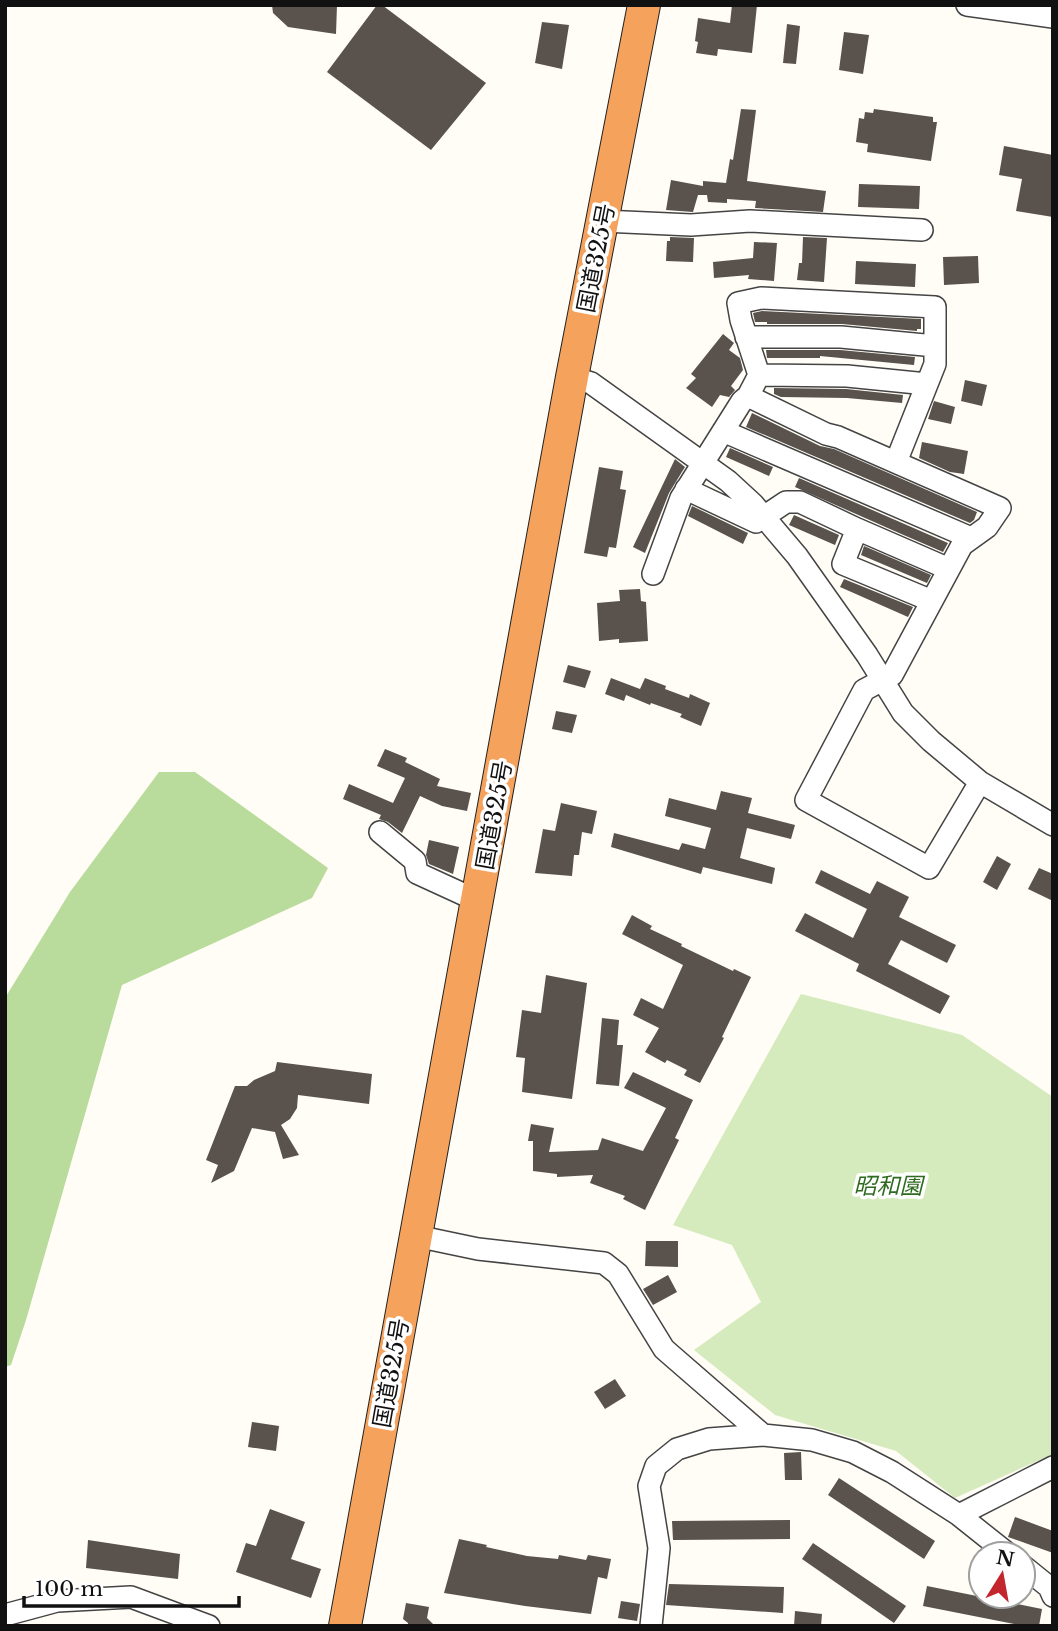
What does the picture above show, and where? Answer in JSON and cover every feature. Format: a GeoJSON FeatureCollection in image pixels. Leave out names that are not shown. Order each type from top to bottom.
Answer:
{"type":"FeatureCollection","features":[{"type":"Feature","properties":{"kind":"highway","name":"国道325号"},"geometry":{"type":"LineString","coordinates":[[612,221],[644,5]]}},
{"type":"Feature","properties":{"kind":"highway","name":"国道325号"},"geometry":{"type":"LineString","coordinates":[[364,1626],[478,901],[612,221],[661,5]]}},
{"type":"Feature","properties":{"kind":"highway","name":"国道325号"},"geometry":{"type":"LineString","coordinates":[[345,1626],[531,716],[582,380]]}},
{"type":"Feature","properties":{"kind":"street"},"geometry":{"type":"LineString","coordinates":[[967,5],[1021,9],[1053,17]]}},
{"type":"Feature","properties":{"kind":"street"},"geometry":{"type":"LineString","coordinates":[[612,221],[691,225],[750,220],[922,230]]}},
{"type":"Feature","properties":{"kind":"street"},"geometry":{"type":"LineString","coordinates":[[653,574],[671,521],[686,489],[759,375],[738,303],[761,298],[935,307],[934,364],[896,462]]}},
{"type":"Feature","properties":{"kind":"street"},"geometry":{"type":"LineString","coordinates":[[747,337],[841,337],[935,346]]}},
{"type":"Feature","properties":{"kind":"street"},"geometry":{"type":"LineString","coordinates":[[759,375],[847,376],[926,384]]}},
{"type":"Feature","properties":{"kind":"street"},"geometry":{"type":"LineString","coordinates":[[582,380],[728,481],[797,556],[903,713],[931,741],[980,782],[1053,825]]}},
{"type":"Feature","properties":{"kind":"street"},"geometry":{"type":"LineString","coordinates":[[748,396],[826,435],[838,437],[1000,508],[988,527],[962,545],[891,675],[864,690],[806,800],[929,868],[980,782]]}},
{"type":"Feature","properties":{"kind":"street"},"geometry":{"type":"LineString","coordinates":[[723,431],[971,538]]}},
{"type":"Feature","properties":{"kind":"street"},"geometry":{"type":"LineString","coordinates":[[686,489],[756,522],[786,502],[800,502],[857,530],[949,569]]}},
{"type":"Feature","properties":{"kind":"street"},"geometry":{"type":"LineString","coordinates":[[857,530],[844,564],[932,601]]}},
{"type":"Feature","properties":{"kind":"street"},"geometry":{"type":"LineString","coordinates":[[380,832],[415,861],[417,873],[478,901]]}},
{"type":"Feature","properties":{"kind":"street"},"geometry":{"type":"LineString","coordinates":[[424,1238],[478,1249],[604,1264],[618,1274],[664,1349],[763,1435]]}},
{"type":"Feature","properties":{"kind":"street"},"geometry":{"type":"LineString","coordinates":[[651,1626],[659,1548],[649,1486],[656,1466],[677,1449],[709,1439],[763,1435],[813,1440],[853,1452],[892,1472],[959,1515],[990,1540]]}},
{"type":"Feature","properties":{"kind":"street"},"geometry":{"type":"LineString","coordinates":[[959,1515],[1053,1467]]}},
{"type":"Feature","properties":{"kind":"street"},"geometry":{"type":"LineString","coordinates":[[1037,1578],[1052,1590]]}},
{"type":"Feature","properties":{"kind":"street"},"geometry":{"type":"LineString","coordinates":[[5,1615],[57,1601],[89,1597],[131,1597],[209,1626]]}},
{"type":"Feature","properties":{"kind":"green space"},"geometry":{"type":"Polygon","coordinates":[[[159,772],[195,772],[328,868],[312,898],[122,985],[26,1320],[11,1365],[5,1367],[5,998],[70,892],[159,772]]]}},
{"type":"Feature","properties":{"kind":"green space","name":"昭和園"},"geometry":{"type":"Polygon","coordinates":[[[801,994],[962,1035],[1053,1097],[1053,1454],[955,1498],[896,1451],[775,1415],[694,1350],[761,1302],[732,1245],[673,1225],[801,994]]]}},
{"type":"Feature","properties":{"kind":"building"},"geometry":{"type":"Polygon","coordinates":[[[272,5],[337,5],[336,34],[288,27],[273,13],[272,5]]]}},
{"type":"Feature","properties":{"kind":"building"},"geometry":{"type":"Polygon","coordinates":[[[377,5],[382,5],[486,83],[431,150],[327,72],[377,5]]]}},
{"type":"Feature","properties":{"kind":"building"},"geometry":{"type":"Polygon","coordinates":[[[732,5],[757,5],[752,53],[718,49],[717,56],[696,53],[698,18],[730,23],[732,5]]]}},
{"type":"Feature","properties":{"kind":"building"},"geometry":{"type":"Polygon","coordinates":[[[542,22],[569,25],[562,69],[535,63],[542,22]]]}},
{"type":"Feature","properties":{"kind":"building"},"geometry":{"type":"Polygon","coordinates":[[[787,24],[800,26],[796,64],[783,63],[787,24]]]}},
{"type":"Feature","properties":{"kind":"building"},"geometry":{"type":"Polygon","coordinates":[[[844,32],[869,35],[863,74],[839,70],[844,32]]]}},
{"type":"Feature","properties":{"kind":"building"},"geometry":{"type":"Polygon","coordinates":[[[741,109],[756,110],[747,181],[826,191],[823,212],[755,208],[756,201],[727,199],[727,203],[708,202],[707,195],[698,195],[693,212],[666,210],[671,180],[703,186],[703,181],[726,183],[730,159],[733,160],[741,109]]]}},
{"type":"Feature","properties":{"kind":"building"},"geometry":{"type":"Polygon","coordinates":[[[874,109],[933,117],[933,122],[937,122],[931,161],[867,152],[868,144],[856,142],[859,118],[864,119],[865,112],[873,113],[874,109]]]}},
{"type":"Feature","properties":{"kind":"building"},"geometry":{"type":"Polygon","coordinates":[[[1004,146],[1053,155],[1053,217],[1016,211],[1022,179],[999,175],[1004,146]]]}},
{"type":"Feature","properties":{"kind":"building"},"geometry":{"type":"Polygon","coordinates":[[[859,184],[920,186],[919,209],[858,207],[859,184]]]}},
{"type":"Feature","properties":{"kind":"building"},"geometry":{"type":"Polygon","coordinates":[[[670,237],[694,238],[693,262],[666,261],[667,241],[670,241],[670,237]]]}},
{"type":"Feature","properties":{"kind":"building"},"geometry":{"type":"Polygon","coordinates":[[[803,237],[827,238],[824,282],[797,280],[799,263],[802,263],[803,237]]]}},
{"type":"Feature","properties":{"kind":"building"},"geometry":{"type":"Polygon","coordinates":[[[754,242],[777,243],[774,281],[748,279],[749,275],[714,278],[713,262],[753,258],[754,242]]]}},
{"type":"Feature","properties":{"kind":"building"},"geometry":{"type":"Polygon","coordinates":[[[978,256],[979,283],[944,285],[943,257],[978,256]]]}},
{"type":"Feature","properties":{"kind":"building"},"geometry":{"type":"Polygon","coordinates":[[[856,261],[916,264],[915,287],[855,284],[856,261]]]}},
{"type":"Feature","properties":{"kind":"building"},"geometry":{"type":"Polygon","coordinates":[[[762,311],[921,319],[921,329],[917,331],[842,324],[755,322],[753,313],[762,311]]]}},
{"type":"Feature","properties":{"kind":"building"},"geometry":{"type":"Polygon","coordinates":[[[723,334],[734,343],[729,350],[740,358],[743,370],[731,386],[735,390],[729,397],[720,395],[712,407],[686,388],[696,378],[691,374],[723,334]]]}},
{"type":"Feature","properties":{"kind":"building"},"geometry":{"type":"Polygon","coordinates":[[[766,350],[840,350],[915,357],[914,365],[820,356],[767,358],[766,350]]]}},
{"type":"Feature","properties":{"kind":"building"},"geometry":{"type":"Polygon","coordinates":[[[965,380],[987,385],[982,406],[961,401],[965,380]]]}},
{"type":"Feature","properties":{"kind":"building"},"geometry":{"type":"Polygon","coordinates":[[[774,388],[846,389],[903,395],[902,403],[847,398],[781,397],[774,394],[774,388]]]}},
{"type":"Feature","properties":{"kind":"building"},"geometry":{"type":"Polygon","coordinates":[[[934,401],[955,407],[951,424],[928,419],[934,401]]]}},
{"type":"Feature","properties":{"kind":"building"},"geometry":{"type":"Polygon","coordinates":[[[752,413],[820,446],[834,449],[977,512],[974,520],[970,523],[746,427],[752,413]]]}},
{"type":"Feature","properties":{"kind":"building"},"geometry":{"type":"Polygon","coordinates":[[[922,442],[968,451],[964,474],[950,472],[919,458],[922,442]]]}},
{"type":"Feature","properties":{"kind":"building"},"geometry":{"type":"Polygon","coordinates":[[[730,448],[773,467],[769,476],[726,457],[730,448]]]}},
{"type":"Feature","properties":{"kind":"building"},"geometry":{"type":"Polygon","coordinates":[[[675,459],[685,467],[669,493],[645,553],[633,547],[675,459]]]}},
{"type":"Feature","properties":{"kind":"building"},"geometry":{"type":"Polygon","coordinates":[[[599,467],[623,471],[620,489],[626,490],[616,548],[609,547],[607,557],[584,553],[599,467]]]}},
{"type":"Feature","properties":{"kind":"building"},"geometry":{"type":"Polygon","coordinates":[[[799,478],[948,543],[943,552],[899,533],[795,487],[799,478]]]}},
{"type":"Feature","properties":{"kind":"building"},"geometry":{"type":"Polygon","coordinates":[[[692,506],[748,533],[743,544],[688,516],[692,506]]]}},
{"type":"Feature","properties":{"kind":"building"},"geometry":{"type":"Polygon","coordinates":[[[794,515],[839,535],[835,545],[789,525],[794,515]]]}},
{"type":"Feature","properties":{"kind":"building"},"geometry":{"type":"Polygon","coordinates":[[[864,546],[931,575],[927,583],[861,555],[864,546]]]}},
{"type":"Feature","properties":{"kind":"building"},"geometry":{"type":"Polygon","coordinates":[[[844,579],[913,607],[908,617],[840,587],[844,579]]]}},
{"type":"Feature","properties":{"kind":"building"},"geometry":{"type":"Polygon","coordinates":[[[640,589],[641,601],[646,602],[648,641],[599,641],[597,603],[620,601],[619,590],[640,589]]]}},
{"type":"Feature","properties":{"kind":"building"},"geometry":{"type":"Polygon","coordinates":[[[568,665],[591,671],[585,688],[563,682],[568,665]]]}},
{"type":"Feature","properties":{"kind":"building"},"geometry":{"type":"Polygon","coordinates":[[[611,678],[640,689],[645,678],[666,686],[665,689],[689,698],[690,694],[710,703],[701,726],[680,717],[682,714],[651,703],[650,705],[626,695],[624,701],[605,694],[611,678]]]}},
{"type":"Feature","properties":{"kind":"building"},"geometry":{"type":"Polygon","coordinates":[[[556,711],[577,715],[572,733],[552,729],[556,711]]]}},
{"type":"Feature","properties":{"kind":"building"},"geometry":{"type":"Polygon","coordinates":[[[385,749],[407,758],[405,762],[440,779],[437,786],[471,793],[467,811],[442,806],[420,796],[402,833],[388,822],[379,819],[381,815],[343,799],[349,784],[393,803],[405,778],[377,766],[385,749]]]}},
{"type":"Feature","properties":{"kind":"building"},"geometry":{"type":"Polygon","coordinates":[[[721,791],[752,798],[748,813],[795,825],[791,839],[747,828],[740,858],[775,868],[772,884],[703,867],[701,874],[611,847],[614,833],[679,850],[682,843],[705,849],[711,828],[665,816],[669,798],[716,810],[721,791]]]}},
{"type":"Feature","properties":{"kind":"building"},"geometry":{"type":"Polygon","coordinates":[[[561,803],[597,811],[592,834],[582,832],[579,855],[574,855],[572,876],[535,873],[543,829],[555,831],[561,803]]]}},
{"type":"Feature","properties":{"kind":"building"},"geometry":{"type":"Polygon","coordinates":[[[429,840],[459,847],[453,874],[429,864],[426,855],[429,840]]]}},
{"type":"Feature","properties":{"kind":"building"},"geometry":{"type":"Polygon","coordinates":[[[997,856],[1011,864],[997,890],[983,882],[997,856]]]}},
{"type":"Feature","properties":{"kind":"building"},"geometry":{"type":"Polygon","coordinates":[[[1039,868],[1053,874],[1053,901],[1028,889],[1039,868]]]}},
{"type":"Feature","properties":{"kind":"building"},"geometry":{"type":"Polygon","coordinates":[[[821,870],[870,894],[877,881],[909,897],[899,917],[956,945],[947,963],[901,940],[888,964],[950,996],[940,1014],[856,971],[859,964],[795,931],[805,913],[853,938],[867,909],[815,883],[821,870]]]}},
{"type":"Feature","properties":{"kind":"building"},"geometry":{"type":"Polygon","coordinates":[[[632,915],[652,926],[650,929],[682,944],[681,946],[751,977],[722,1037],[724,1038],[700,1083],[684,1075],[687,1070],[667,1060],[665,1063],[645,1052],[659,1028],[633,1015],[641,998],[663,1009],[683,965],[622,934],[632,915]]]}},
{"type":"Feature","properties":{"kind":"building"},"geometry":{"type":"Polygon","coordinates":[[[546,975],[587,983],[572,1099],[522,1092],[525,1058],[516,1057],[522,1010],[541,1013],[546,975]]]}},
{"type":"Feature","properties":{"kind":"building"},"geometry":{"type":"Polygon","coordinates":[[[602,1018],[619,1020],[617,1045],[623,1045],[619,1086],[596,1084],[602,1018]]]}},
{"type":"Feature","properties":{"kind":"building"},"geometry":{"type":"Polygon","coordinates":[[[277,1062],[372,1074],[369,1104],[298,1095],[297,1108],[290,1119],[281,1125],[299,1155],[283,1159],[275,1132],[252,1128],[234,1171],[211,1183],[218,1165],[206,1160],[235,1086],[247,1086],[275,1071],[277,1062]]]}},
{"type":"Feature","properties":{"kind":"building"},"geometry":{"type":"Polygon","coordinates":[[[633,1072],[693,1100],[675,1138],[679,1140],[645,1210],[623,1199],[625,1196],[590,1183],[593,1175],[557,1177],[557,1174],[533,1171],[533,1141],[528,1141],[531,1124],[554,1128],[549,1152],[598,1150],[602,1138],[643,1151],[666,1108],[624,1088],[633,1072]]]}},
{"type":"Feature","properties":{"kind":"building"},"geometry":{"type":"Polygon","coordinates":[[[646,1241],[678,1241],[678,1267],[645,1266],[646,1241]]]}},
{"type":"Feature","properties":{"kind":"building"},"geometry":{"type":"Polygon","coordinates":[[[668,1275],[677,1292],[653,1305],[643,1289],[668,1275]]]}},
{"type":"Feature","properties":{"kind":"building"},"geometry":{"type":"Polygon","coordinates":[[[615,1379],[626,1396],[605,1409],[594,1392],[615,1379]]]}},
{"type":"Feature","properties":{"kind":"building"},"geometry":{"type":"Polygon","coordinates":[[[252,1422],[279,1426],[276,1451],[248,1447],[252,1422]]]}},
{"type":"Feature","properties":{"kind":"building"},"geometry":{"type":"Polygon","coordinates":[[[801,1452],[802,1480],[785,1480],[784,1453],[801,1452]]]}},
{"type":"Feature","properties":{"kind":"building"},"geometry":{"type":"Polygon","coordinates":[[[839,1478],[935,1541],[924,1559],[828,1495],[839,1478]]]}},
{"type":"Feature","properties":{"kind":"building"},"geometry":{"type":"Polygon","coordinates":[[[270,1509],[305,1522],[291,1559],[321,1569],[311,1598],[236,1572],[246,1543],[256,1546],[270,1509]]]}},
{"type":"Feature","properties":{"kind":"building"},"geometry":{"type":"Polygon","coordinates":[[[1015,1517],[1053,1531],[1053,1553],[1037,1547],[1037,1540],[1016,1540],[1008,1537],[1015,1517]]]}},
{"type":"Feature","properties":{"kind":"building"},"geometry":{"type":"Polygon","coordinates":[[[790,1520],[790,1539],[673,1540],[672,1521],[790,1520]]]}},
{"type":"Feature","properties":{"kind":"building"},"geometry":{"type":"Polygon","coordinates":[[[459,1539],[527,1556],[558,1559],[559,1555],[586,1560],[588,1555],[611,1559],[607,1579],[598,1577],[591,1614],[444,1593],[459,1539]]]}},
{"type":"Feature","properties":{"kind":"building"},"geometry":{"type":"Polygon","coordinates":[[[88,1540],[180,1554],[178,1579],[86,1568],[88,1540]]]}},
{"type":"Feature","properties":{"kind":"building"},"geometry":{"type":"Polygon","coordinates":[[[813,1543],[906,1606],[894,1623],[802,1559],[813,1543]]]}},
{"type":"Feature","properties":{"kind":"building"},"geometry":{"type":"Polygon","coordinates":[[[669,1584],[784,1587],[783,1613],[666,1605],[669,1584]]]}},
{"type":"Feature","properties":{"kind":"building"},"geometry":{"type":"Polygon","coordinates":[[[927,1586],[967,1594],[967,1610],[1042,1609],[1039,1626],[1024,1626],[923,1606],[927,1586]]]}},
{"type":"Feature","properties":{"kind":"building"},"geometry":{"type":"Polygon","coordinates":[[[621,1601],[640,1604],[637,1621],[618,1618],[621,1601]]]}},
{"type":"Feature","properties":{"kind":"building"},"geometry":{"type":"Polygon","coordinates":[[[406,1603],[429,1607],[427,1618],[435,1626],[408,1626],[403,1619],[406,1603]]]}},
{"type":"Feature","properties":{"kind":"building"},"geometry":{"type":"Polygon","coordinates":[[[795,1611],[822,1614],[821,1626],[794,1626],[795,1611]]]}}]}
